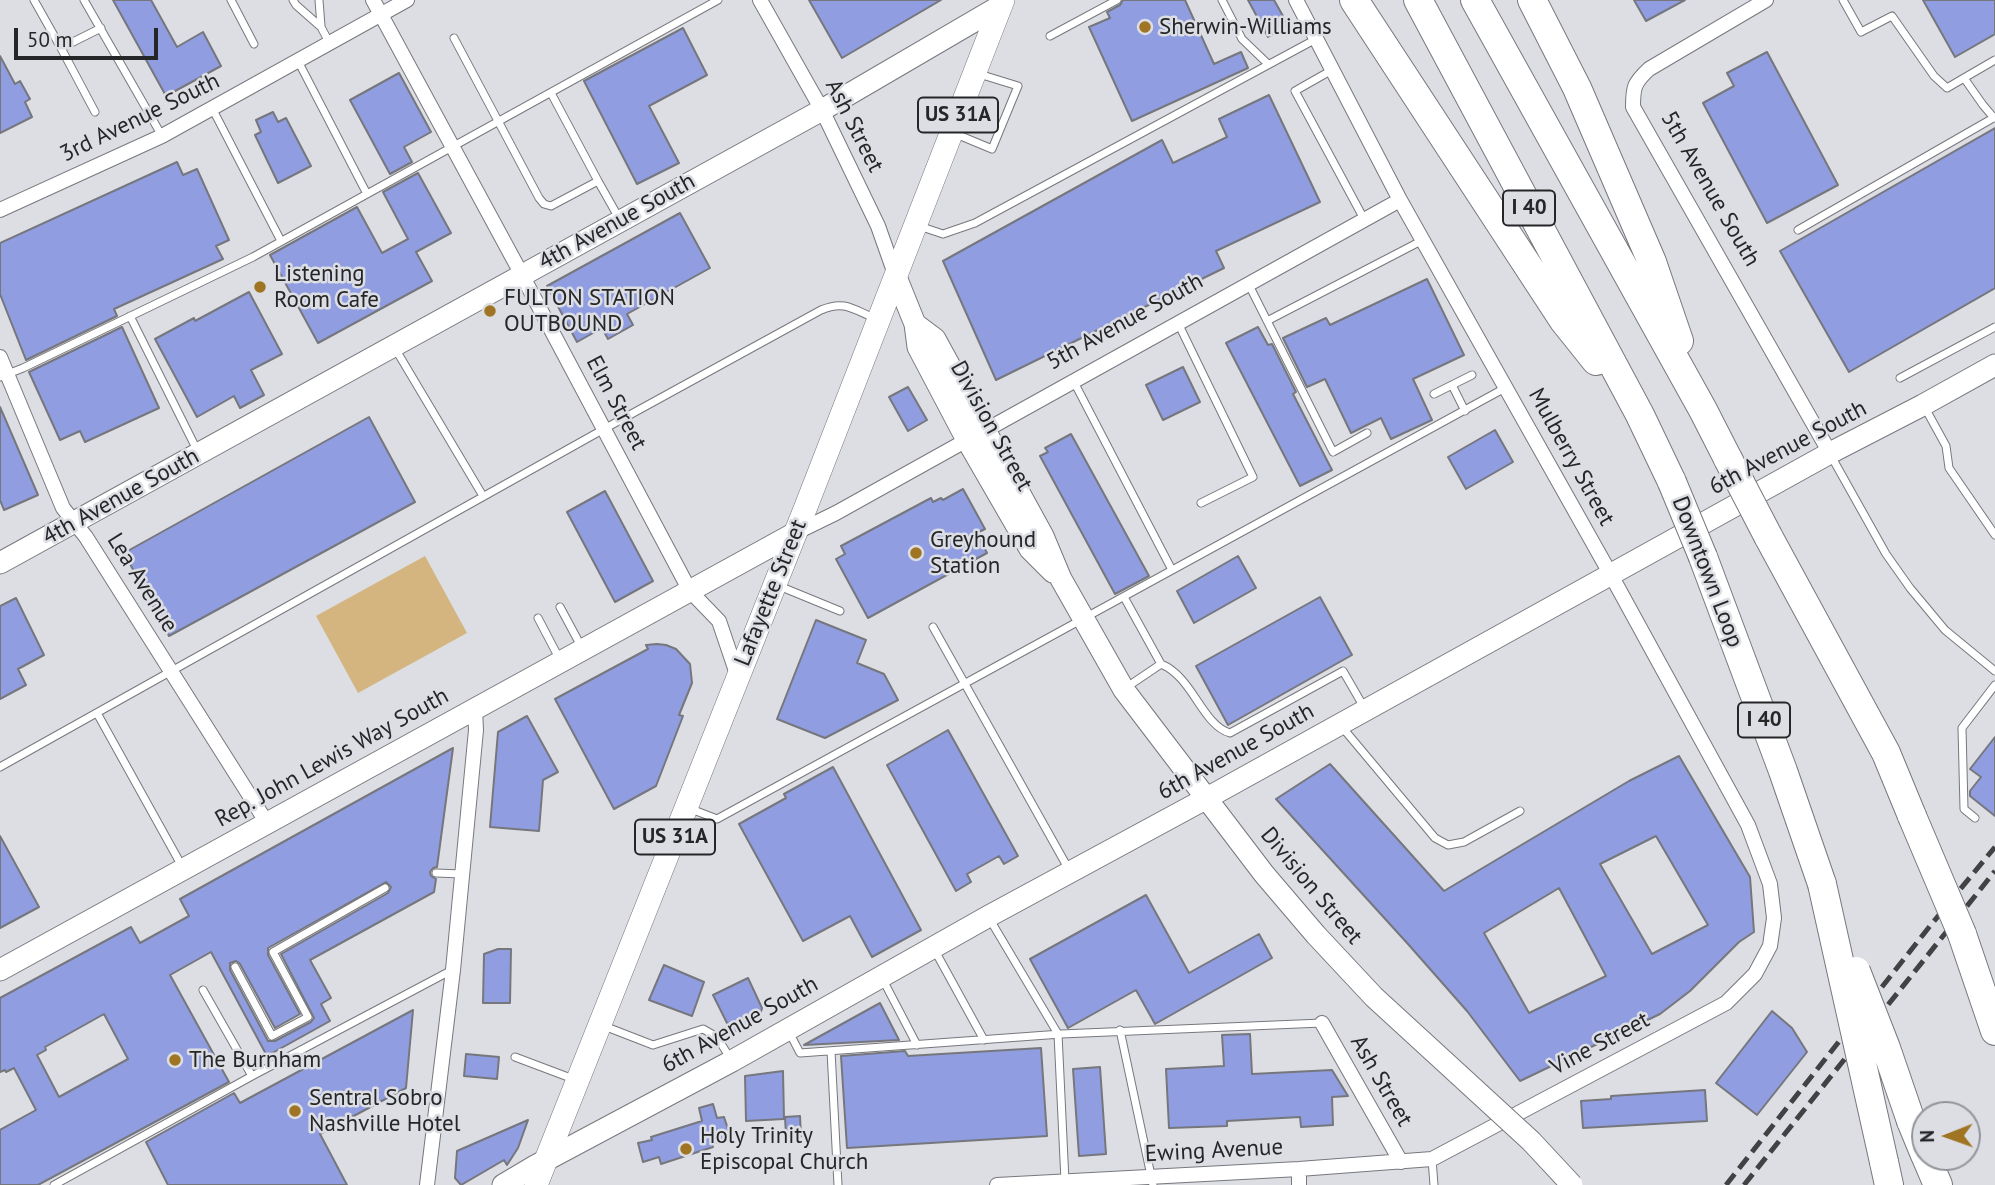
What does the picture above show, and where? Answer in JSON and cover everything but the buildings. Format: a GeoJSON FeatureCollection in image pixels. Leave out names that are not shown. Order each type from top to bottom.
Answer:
{"type":"FeatureCollection","features":[{"type":"Feature","properties":{"kind":"highway"},"geometry":{"type":"LineString","coordinates":[[1354,0],[1564,321],[1640,415]]}},
{"type":"Feature","properties":{"kind":"highway","name":"Downtown Loop"},"geometry":{"type":"LineString","coordinates":[[1418,0],[1640,415],[1703,557],[1822,884],[1886,1173]]}},
{"type":"Feature","properties":{"kind":"highway","name":"I 40"},"geometry":{"type":"LineString","coordinates":[[1475,0],[1703,410],[1886,753],[1962,934],[1994,1027]]}},
{"type":"Feature","properties":{"kind":"highway"},"geometry":{"type":"LineString","coordinates":[[1532,0],[1577,88],[1652,262],[1703,410]]}},
{"type":"Feature","properties":{"kind":"highway"},"geometry":{"type":"LineString","coordinates":[[1822,884],[1886,1048],[1911,1121]]}},
{"type":"Feature","properties":{"kind":"highway"},"geometry":{"type":"LineString","coordinates":[[1962,934],[1995,989]]}},
{"type":"Feature","properties":{"kind":"main road","name":"Lafayette Street"},"geometry":{"type":"LineString","coordinates":[[536,1185],[1005,2]]}},
{"type":"Feature","properties":{"kind":"street","name":"Elm Street"},"geometry":{"type":"LineString","coordinates":[[373,0],[690,591],[719,621],[738,678]]}},
{"type":"Feature","properties":{"kind":"street","name":"3rd Avenue South"},"geometry":{"type":"LineString","coordinates":[[0,210],[162,136],[407,0]]}},
{"type":"Feature","properties":{"kind":"street","name":"Ash Street"},"geometry":{"type":"LineString","coordinates":[[760,0],[822,110],[878,226],[896,277]]}},
{"type":"Feature","properties":{"kind":"street","name":"Mulberry Street"},"geometry":{"type":"LineString","coordinates":[[1296,0],[1400,200],[1748,825],[1770,884],[1774,918],[1769,946]]}},
{"type":"Feature","properties":{"kind":"street","name":"5th Avenue South"},"geometry":{"type":"LineString","coordinates":[[1766,0],[1648,69],[1633,89],[1633,107],[1830,453]]}},
{"type":"Feature","properties":{"kind":"street","name":"4th Avenue South"},"geometry":{"type":"LineString","coordinates":[[0,563],[822,110],[1005,2]]}},
{"type":"Feature","properties":{"kind":"street","name":"5th Avenue South"},"geometry":{"type":"LineString","coordinates":[[690,591],[836,513],[1400,200]]}},
{"type":"Feature","properties":{"kind":"street","name":"Division Street"},"geometry":{"type":"LineString","coordinates":[[896,277],[915,324],[935,339],[976,435],[1043,536],[1061,579],[1124,690],[1264,874],[1344,966],[1384,1007],[1531,1141],[1572,1185]]}},
{"type":"Feature","properties":{"kind":"street","name":"Lea Avenue"},"geometry":{"type":"LineString","coordinates":[[0,357],[3,376],[63,508],[86,537],[267,823]]}},
{"type":"Feature","properties":{"kind":"street","name":"6th Avenue South"},"geometry":{"type":"LineString","coordinates":[[503,1185],[1830,453],[1995,365]]}},
{"type":"Feature","properties":{"kind":"street","name":"Rep. John Lewis Way South"},"geometry":{"type":"LineString","coordinates":[[0,970],[690,591]]}},
{"type":"Feature","properties":{"kind":"street"},"geometry":{"type":"LineString","coordinates":[[427,1185],[453,970],[476,730],[475,709]]}},
{"type":"Feature","properties":{"kind":"street","name":"Vine Street"},"geometry":{"type":"LineString","coordinates":[[1432,1159],[1726,1003],[1755,974],[1769,946]]}},
{"type":"Feature","properties":{"kind":"street","name":"Ash Street"},"geometry":{"type":"LineString","coordinates":[[1322,1023],[1401,1162]]}},
{"type":"Feature","properties":{"kind":"street","name":"Ewing Avenue"},"geometry":{"type":"LineString","coordinates":[[998,1185],[1065,1181],[1153,1181],[1432,1159]]}},
{"type":"Feature","properties":{"kind":"street"},"geometry":{"type":"LineString","coordinates":[[1299,1169],[1299,1185]]}},
{"type":"Feature","properties":{"kind":"lane"},"geometry":{"type":"LineString","coordinates":[[34,0],[95,112]]}},
{"type":"Feature","properties":{"kind":"lane"},"geometry":{"type":"LineString","coordinates":[[231,0],[254,44]]}},
{"type":"Feature","properties":{"kind":"lane"},"geometry":{"type":"LineString","coordinates":[[293,0],[321,27],[330,44]]}},
{"type":"Feature","properties":{"kind":"lane"},"geometry":{"type":"LineString","coordinates":[[319,0],[321,27]]}},
{"type":"Feature","properties":{"kind":"lane"},"geometry":{"type":"LineString","coordinates":[[3,376],[281,241],[718,0]]}},
{"type":"Feature","properties":{"kind":"lane"},"geometry":{"type":"LineString","coordinates":[[1050,36],[1117,0]]}},
{"type":"Feature","properties":{"kind":"lane"},"geometry":{"type":"LineString","coordinates":[[1222,0],[1242,38],[1268,64]]}},
{"type":"Feature","properties":{"kind":"lane"},"geometry":{"type":"LineString","coordinates":[[1843,0],[1861,32],[1892,16],[1934,76],[1947,88],[1995,60]]}},
{"type":"Feature","properties":{"kind":"lane"},"geometry":{"type":"LineString","coordinates":[[88,1],[162,136]]}},
{"type":"Feature","properties":{"kind":"lane"},"geometry":{"type":"LineString","coordinates":[[61,47],[101,28]]}},
{"type":"Feature","properties":{"kind":"lane"},"geometry":{"type":"LineString","coordinates":[[454,38],[497,123],[544,204],[551,206],[598,181]]}},
{"type":"Feature","properties":{"kind":"lane"},"geometry":{"type":"LineString","coordinates":[[916,225],[943,234],[975,223],[1316,38]]}},
{"type":"Feature","properties":{"kind":"lane"},"geometry":{"type":"LineString","coordinates":[[298,61],[367,194]]}},
{"type":"Feature","properties":{"kind":"lane"},"geometry":{"type":"LineString","coordinates":[[1333,70],[1295,91],[1365,220]]}},
{"type":"Feature","properties":{"kind":"lane"},"geometry":{"type":"LineString","coordinates":[[952,133],[992,149],[1018,86],[975,73]]}},
{"type":"Feature","properties":{"kind":"lane"},"geometry":{"type":"LineString","coordinates":[[1798,230],[1994,117],[1965,78]]}},
{"type":"Feature","properties":{"kind":"lane"},"geometry":{"type":"LineString","coordinates":[[551,93],[620,221]]}},
{"type":"Feature","properties":{"kind":"lane"},"geometry":{"type":"LineString","coordinates":[[212,108],[281,241]]}},
{"type":"Feature","properties":{"kind":"lane"},"geometry":{"type":"LineString","coordinates":[[1267,321],[1423,240]]}},
{"type":"Feature","properties":{"kind":"lane"},"geometry":{"type":"LineString","coordinates":[[1249,284],[1333,452],[1367,433]]}},
{"type":"Feature","properties":{"kind":"lane"},"geometry":{"type":"LineString","coordinates":[[0,767],[483,496],[831,306],[843,305],[879,320]]}},
{"type":"Feature","properties":{"kind":"lane"},"geometry":{"type":"LineString","coordinates":[[130,316],[199,454]]}},
{"type":"Feature","properties":{"kind":"lane"},"geometry":{"type":"LineString","coordinates":[[1177,322],[1253,477],[1201,503]]}},
{"type":"Feature","properties":{"kind":"lane"},"geometry":{"type":"LineString","coordinates":[[1900,378],[1995,327]]}},
{"type":"Feature","properties":{"kind":"lane"},"geometry":{"type":"LineString","coordinates":[[393,346],[483,496]]}},
{"type":"Feature","properties":{"kind":"lane"},"geometry":{"type":"LineString","coordinates":[[1434,394],[1472,375]]}},
{"type":"Feature","properties":{"kind":"lane"},"geometry":{"type":"LineString","coordinates":[[1073,381],[1172,570]]}},
{"type":"Feature","properties":{"kind":"lane"},"geometry":{"type":"LineString","coordinates":[[1452,384],[1465,411]]}},
{"type":"Feature","properties":{"kind":"lane"},"geometry":{"type":"LineString","coordinates":[[687,807],[717,819],[1506,388]]}},
{"type":"Feature","properties":{"kind":"lane"},"geometry":{"type":"LineString","coordinates":[[1923,405],[1946,446],[1950,468],[1995,535]]}},
{"type":"Feature","properties":{"kind":"lane"},"geometry":{"type":"LineString","coordinates":[[1830,453],[1886,554],[1910,588],[1945,630],[1995,671]]}},
{"type":"Feature","properties":{"kind":"lane"},"geometry":{"type":"LineString","coordinates":[[775,584],[840,611]]}},
{"type":"Feature","properties":{"kind":"lane"},"geometry":{"type":"LineString","coordinates":[[1124,597],[1161,664],[1175,671],[1219,727],[1230,733],[1343,671],[1366,710]]}},
{"type":"Feature","properties":{"kind":"lane"},"geometry":{"type":"LineString","coordinates":[[560,607],[583,650]]}},
{"type":"Feature","properties":{"kind":"lane"},"geometry":{"type":"LineString","coordinates":[[538,618],[561,662]]}},
{"type":"Feature","properties":{"kind":"lane"},"geometry":{"type":"LineString","coordinates":[[933,627],[1070,872]]}},
{"type":"Feature","properties":{"kind":"lane"},"geometry":{"type":"LineString","coordinates":[[1124,690],[1161,664]]}},
{"type":"Feature","properties":{"kind":"lane"},"geometry":{"type":"LineString","coordinates":[[1975,818],[1964,809],[1962,728],[1995,685]]}},
{"type":"Feature","properties":{"kind":"lane"},"geometry":{"type":"LineString","coordinates":[[97,713],[183,869]]}},
{"type":"Feature","properties":{"kind":"lane"},"geometry":{"type":"LineString","coordinates":[[1340,724],[1434,838],[1448,845],[1464,842],[1520,811]]}},
{"type":"Feature","properties":{"kind":"lane"},"geometry":{"type":"LineString","coordinates":[[436,873],[462,874]]}},
{"type":"Feature","properties":{"kind":"lane"},"geometry":{"type":"LineString","coordinates":[[235,967],[272,1036],[308,1017],[272,952],[385,888]]}},
{"type":"Feature","properties":{"kind":"lane"},"geometry":{"type":"LineString","coordinates":[[989,916],[1058,1034],[1065,1181]]}},
{"type":"Feature","properties":{"kind":"lane"},"geometry":{"type":"LineString","coordinates":[[933,948],[985,1040]]}},
{"type":"Feature","properties":{"kind":"lane"},"geometry":{"type":"LineString","coordinates":[[54,1185],[453,970]]}},
{"type":"Feature","properties":{"kind":"lane"},"geometry":{"type":"LineString","coordinates":[[881,977],[917,1045]]}},
{"type":"Feature","properties":{"kind":"lane"},"geometry":{"type":"LineString","coordinates":[[203,990],[252,1076]]}},
{"type":"Feature","properties":{"kind":"lane"},"geometry":{"type":"LineString","coordinates":[[788,1029],[800,1053],[1120,1030],[1322,1023]]}},
{"type":"Feature","properties":{"kind":"lane"},"geometry":{"type":"LineString","coordinates":[[601,1024],[653,1045],[703,1029],[717,1037],[732,1061]]}},
{"type":"Feature","properties":{"kind":"lane"},"geometry":{"type":"LineString","coordinates":[[1120,1030],[1153,1181]]}},
{"type":"Feature","properties":{"kind":"lane"},"geometry":{"type":"LineString","coordinates":[[831,1051],[838,1185]]}},
{"type":"Feature","properties":{"kind":"lane"},"geometry":{"type":"LineString","coordinates":[[515,1056],[578,1081]]}},
{"type":"Feature","properties":{"kind":"lane"},"geometry":{"type":"LineString","coordinates":[[1432,1159],[1434,1185]]}},
{"type":"Feature","properties":{"kind":"shaded area"},"geometry":{"type":"Polygon","coordinates":[[[425,556],[467,633],[358,693],[316,616],[425,556]]]}},
{"type":"Feature","properties":{"kind":"railway"},"geometry":{"type":"LineString","coordinates":[[1726,1185],[1995,847]]}},
{"type":"Feature","properties":{"kind":"railway"},"geometry":{"type":"LineString","coordinates":[[1744,1185],[1995,871]]}},
{"type":"Feature","properties":{"kind":"place","name":"Sherwin-Williams"},"geometry":{"type":"Point","coordinates":[1145,27]}},
{"type":"Feature","properties":{"kind":"place","name":"Listening Room Cafe"},"geometry":{"type":"Point","coordinates":[260,287]}},
{"type":"Feature","properties":{"kind":"place","name":"FULTON STATION OUTBOUND"},"geometry":{"type":"Point","coordinates":[490,311]}},
{"type":"Feature","properties":{"kind":"place","name":"Greyhound Station"},"geometry":{"type":"Point","coordinates":[916,553]}},
{"type":"Feature","properties":{"kind":"place","name":"The Burnham"},"geometry":{"type":"Point","coordinates":[175,1060]}},
{"type":"Feature","properties":{"kind":"place","name":"Sentral Sobro Nashville Hotel"},"geometry":{"type":"Point","coordinates":[295,1111]}},
{"type":"Feature","properties":{"kind":"place","name":"Holy Trinity Episcopal Church"},"geometry":{"type":"Point","coordinates":[686,1149]}}]}
